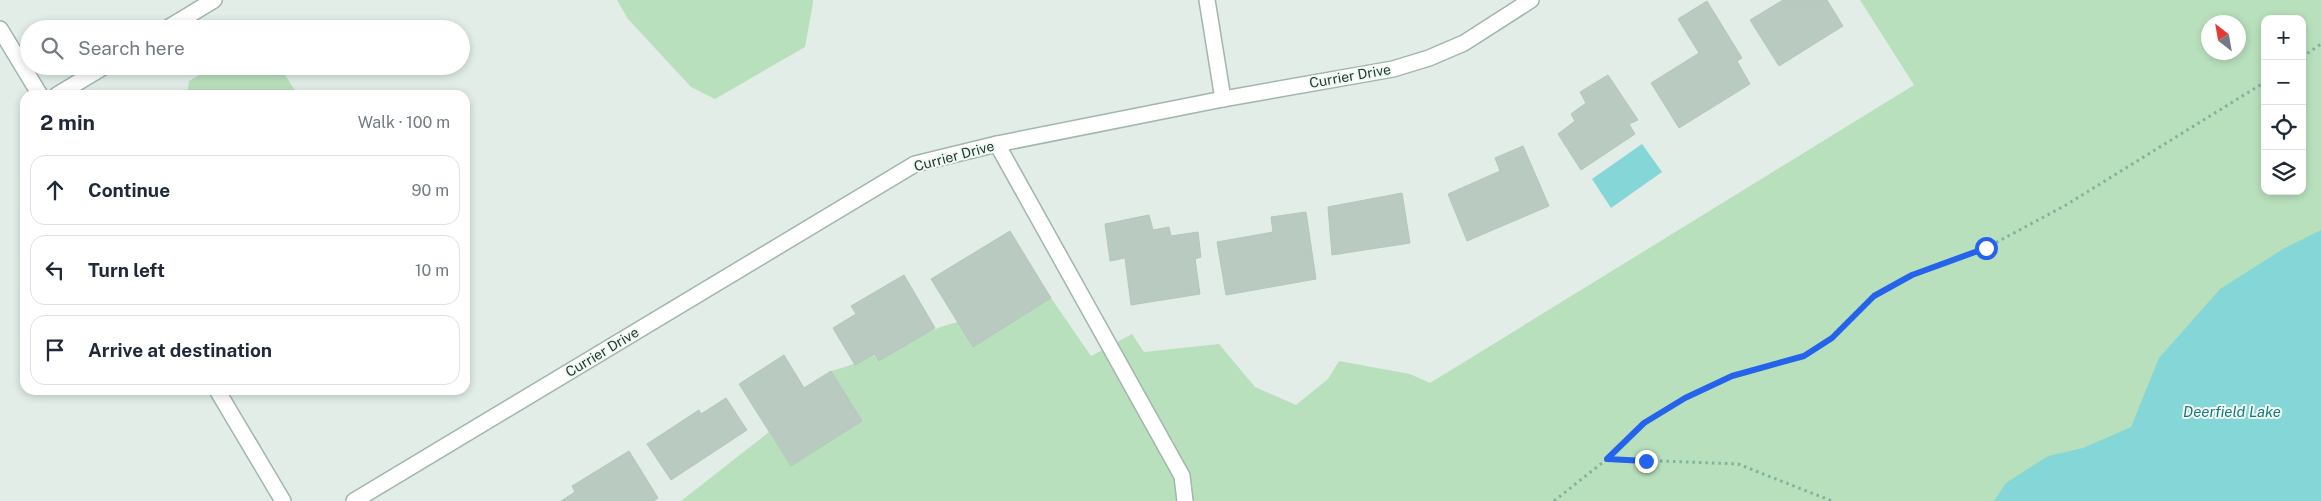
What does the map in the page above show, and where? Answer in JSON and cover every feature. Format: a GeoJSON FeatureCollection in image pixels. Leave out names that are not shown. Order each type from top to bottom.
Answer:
{"type":"FeatureCollection","features":[{"type":"Feature","properties":{"kind":"street"},"geometry":{"type":"LineString","coordinates":[[181,20],[214,0]]}},
{"type":"Feature","properties":{"kind":"street"},"geometry":{"type":"LineString","coordinates":[[1207,0],[1223,99]]}},
{"type":"Feature","properties":{"kind":"street","name":"Currier Drive"},"geometry":{"type":"LineString","coordinates":[[354,501],[915,164],[997,144],[1223,99],[1393,69],[1430,58],[1464,43],[1531,0]]}},
{"type":"Feature","properties":{"kind":"street"},"geometry":{"type":"LineString","coordinates":[[0,29],[20,62]]}},
{"type":"Feature","properties":{"kind":"street"},"geometry":{"type":"LineString","coordinates":[[28,75],[37,90]]}},
{"type":"Feature","properties":{"kind":"street"},"geometry":{"type":"LineString","coordinates":[[65,90],[90,75]]}},
{"type":"Feature","properties":{"kind":"street"},"geometry":{"type":"LineString","coordinates":[[997,144],[1182,476],[1185,501]]}},
{"type":"Feature","properties":{"kind":"street"},"geometry":{"type":"LineString","coordinates":[[220,395],[284,501]]}},
{"type":"Feature","properties":{"kind":"path"},"geometry":{"type":"LineString","coordinates":[[2306,54],[2321,44]]}},
{"type":"Feature","properties":{"kind":"path"},"geometry":{"type":"LineString","coordinates":[[1554,501],[1607,459],[1644,423],[1685,398],[1732,376],[1804,356],[1832,338],[1874,296],[1912,275],[1986,248],[2058,210],[2261,84]]}},
{"type":"Feature","properties":{"kind":"path"},"geometry":{"type":"LineString","coordinates":[[1607,459],[1738,464],[1832,501]]}},
{"type":"Feature","properties":{"kind":"green space"},"geometry":{"type":"Polygon","coordinates":[[[617,0],[813,0],[813,3],[805,47],[715,99],[691,87],[628,19],[617,0]]]}},
{"type":"Feature","properties":{"kind":"green space"},"geometry":{"type":"Polygon","coordinates":[[[1860,0],[2321,0],[2321,501],[681,501],[769,432],[791,466],[862,421],[831,371],[863,360],[925,333],[958,322],[973,346],[1051,298],[1091,356],[1132,334],[1144,352],[1219,344],[1255,387],[1296,405],[1328,379],[1339,361],[1410,374],[1430,383],[1914,85],[1860,0]]]}},
{"type":"Feature","properties":{"kind":"green space"},"geometry":{"type":"Polygon","coordinates":[[[199,75],[285,75],[295,90],[188,90],[189,81],[199,75]]]}},
{"type":"Feature","properties":{"kind":"water"},"geometry":{"type":"Polygon","coordinates":[[[1642,144],[1662,172],[1611,208],[1592,179],[1642,144]]]}},
{"type":"Feature","properties":{"kind":"water","name":"Deerfield Lake"},"geometry":{"type":"Polygon","coordinates":[[[2321,230],[2321,501],[1994,501],[2006,483],[2048,456],[2083,448],[2131,427],[2159,358],[2220,289],[2283,249],[2321,230]]]}},
{"type":"Feature","properties":{"kind":"building"},"geometry":{"type":"Polygon","coordinates":[[[1783,0],[1827,0],[1843,26],[1779,66],[1750,20],[1783,0]]]}},
{"type":"Feature","properties":{"kind":"building"},"geometry":{"type":"Polygon","coordinates":[[[1707,1],[1742,58],[1737,61],[1750,84],[1679,128],[1651,83],[1699,53],[1678,19],[1707,1]]]}},
{"type":"Feature","properties":{"kind":"building"},"geometry":{"type":"Polygon","coordinates":[[[1608,75],[1638,120],[1629,124],[1635,134],[1581,170],[1558,134],[1575,121],[1571,114],[1586,103],[1580,92],[1608,75]]]}},
{"type":"Feature","properties":{"kind":"building"},"geometry":{"type":"Polygon","coordinates":[[[1523,146],[1549,206],[1467,241],[1448,194],[1500,171],[1495,158],[1523,146]]]}},
{"type":"Feature","properties":{"kind":"building"},"geometry":{"type":"Polygon","coordinates":[[[1402,193],[1410,243],[1332,255],[1328,207],[1402,193]]]}},
{"type":"Feature","properties":{"kind":"building"},"geometry":{"type":"Polygon","coordinates":[[[1306,212],[1316,279],[1226,295],[1217,242],[1273,232],[1271,217],[1306,212]]]}},
{"type":"Feature","properties":{"kind":"building"},"geometry":{"type":"Polygon","coordinates":[[[1149,215],[1153,230],[1169,227],[1171,236],[1198,232],[1201,257],[1195,259],[1200,294],[1131,305],[1125,258],[1110,261],[1105,224],[1149,215]]]}},
{"type":"Feature","properties":{"kind":"building"},"geometry":{"type":"Polygon","coordinates":[[[1010,231],[1051,298],[973,347],[931,279],[1010,231]]]}},
{"type":"Feature","properties":{"kind":"building"},"geometry":{"type":"Polygon","coordinates":[[[904,275],[935,328],[879,361],[875,354],[855,365],[833,328],[856,314],[851,306],[904,275]]]}},
{"type":"Feature","properties":{"kind":"building"},"geometry":{"type":"Polygon","coordinates":[[[784,355],[804,388],[831,371],[862,421],[791,466],[739,384],[784,355]]]}},
{"type":"Feature","properties":{"kind":"building"},"geometry":{"type":"Polygon","coordinates":[[[726,398],[747,430],[671,480],[647,444],[699,410],[701,414],[726,398]]]}},
{"type":"Feature","properties":{"kind":"building"},"geometry":{"type":"Polygon","coordinates":[[[629,451],[658,498],[654,501],[561,501],[575,492],[572,486],[629,451]]]}},
{"type":"Feature","properties":{"kind":"route"},"geometry":{"type":"LineString","coordinates":[[1646,461],[1607,459],[1644,423],[1685,398],[1732,376],[1804,356],[1832,338],[1874,296],[1912,275],[1986,248]]}}]}
